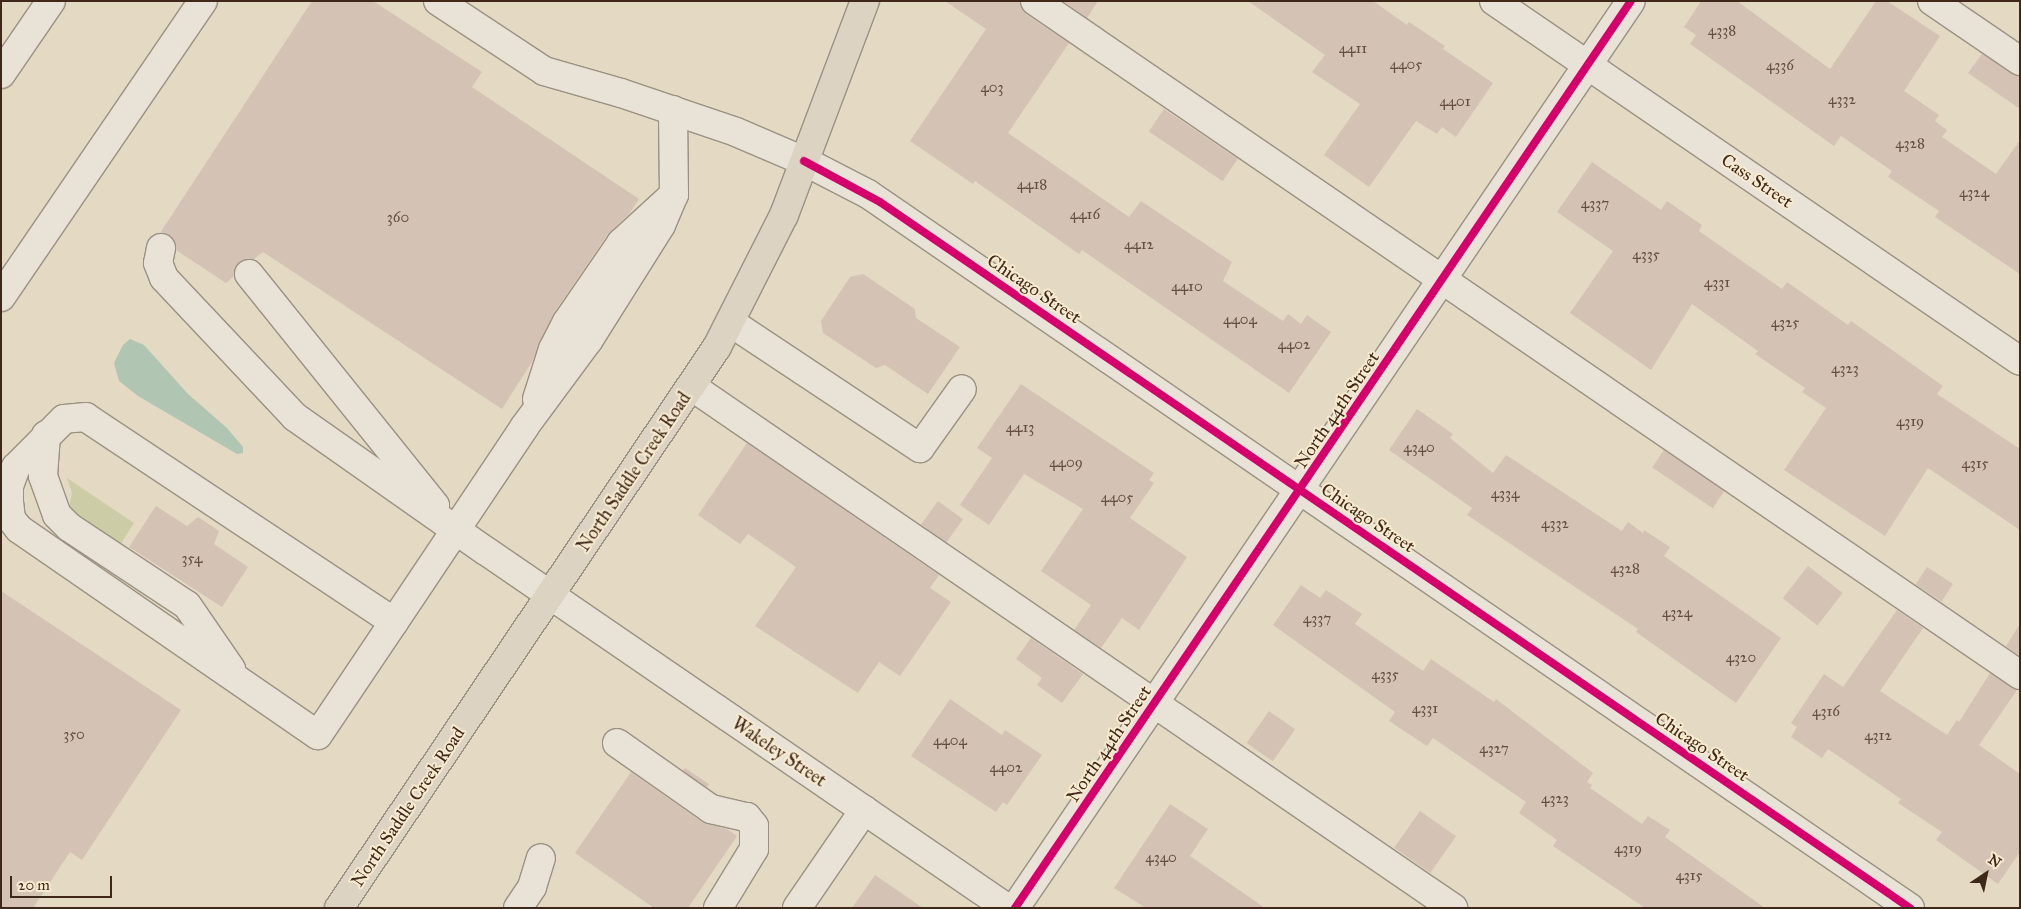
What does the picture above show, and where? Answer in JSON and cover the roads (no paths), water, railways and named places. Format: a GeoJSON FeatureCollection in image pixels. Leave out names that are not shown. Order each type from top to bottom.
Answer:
{"type":"FeatureCollection","features":[{"type":"Feature","properties":{"kind":"main road","name":"North Saddle Creek Road"},"geometry":{"type":"LineString","coordinates":[[339,908],[551,596],[691,386],[730,322],[776,231],[865,1]]}},
{"type":"Feature","properties":{"kind":"street"},"geometry":{"type":"LineString","coordinates":[[1,74],[51,1]]}},
{"type":"Feature","properties":{"kind":"street"},"geometry":{"type":"LineString","coordinates":[[1,297],[203,1]]}},
{"type":"Feature","properties":{"kind":"street","name":"Chicago Street"},"geometry":{"type":"LineString","coordinates":[[438,1],[544,71],[673,110],[804,161],[868,194],[1910,908]]}},
{"type":"Feature","properties":{"kind":"street"},"geometry":{"type":"LineString","coordinates":[[1035,1],[2020,675]]}},
{"type":"Feature","properties":{"kind":"street","name":"Cass Street"},"geometry":{"type":"LineString","coordinates":[[1494,1],[2020,361]]}},
{"type":"Feature","properties":{"kind":"street","name":"North 44th Street"},"geometry":{"type":"LineString","coordinates":[[1015,908],[1156,704],[1631,1]]}},
{"type":"Feature","properties":{"kind":"street"},"geometry":{"type":"LineString","coordinates":[[1932,1],[2020,61]]}},
{"type":"Feature","properties":{"kind":"street"},"geometry":{"type":"LineString","coordinates":[[394,622],[86,417],[64,418],[16,467],[9,486],[11,519],[18,530],[318,735],[532,417],[588,341],[661,225],[674,195],[673,110]]}},
{"type":"Feature","properties":{"kind":"street","name":"Wakeley Street"},"geometry":{"type":"LineString","coordinates":[[161,248],[158,263],[164,278],[284,406],[455,530],[1007,908]]}},
{"type":"Feature","properties":{"kind":"street"},"geometry":{"type":"LineString","coordinates":[[249,274],[455,530]]}},
{"type":"Feature","properties":{"kind":"street"},"geometry":{"type":"LineString","coordinates":[[730,322],[920,448],[962,389]]}},
{"type":"Feature","properties":{"kind":"street"},"geometry":{"type":"LineString","coordinates":[[691,386],[1453,908]]}},
{"type":"Feature","properties":{"kind":"street"},"geometry":{"type":"LineString","coordinates":[[46,435],[43,476],[57,515],[69,527],[187,606],[236,678]]}},
{"type":"Feature","properties":{"kind":"street"},"geometry":{"type":"LineString","coordinates":[[627,749],[711,809],[747,817],[754,826],[754,849],[718,908]]}},
{"type":"Feature","properties":{"kind":"street"},"geometry":{"type":"LineString","coordinates":[[797,908],[864,810]]}},
{"type":"Feature","properties":{"kind":"street"},"geometry":{"type":"LineString","coordinates":[[518,908],[532,887],[541,858]]}}]}
